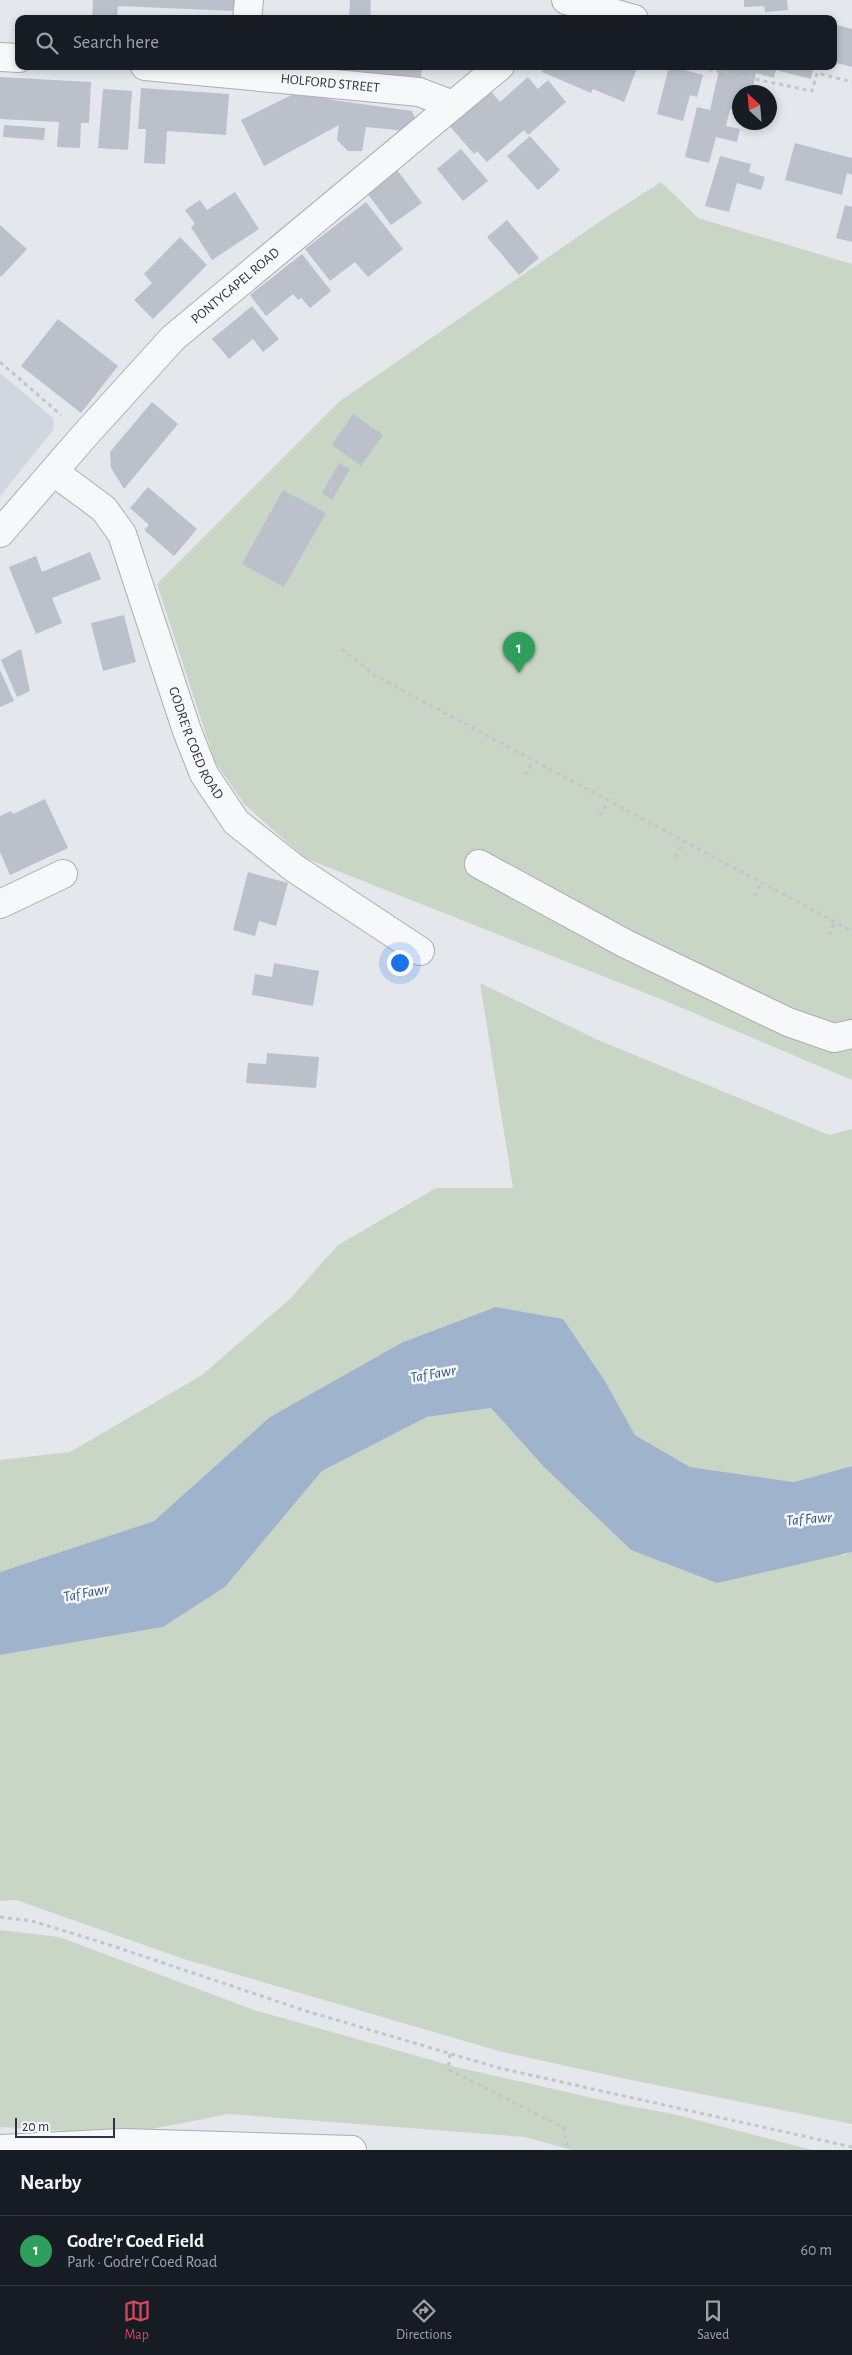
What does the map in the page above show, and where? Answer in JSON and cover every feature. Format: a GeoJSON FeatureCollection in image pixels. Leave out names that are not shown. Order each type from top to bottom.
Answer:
{"type":"FeatureCollection","features":[{"type":"Feature","properties":{"kind":"street"},"geometry":{"type":"LineString","coordinates":[[248,0],[248,15]]}},
{"type":"Feature","properties":{"kind":"street"},"geometry":{"type":"LineString","coordinates":[[570,5],[616,15]]}},
{"type":"Feature","properties":{"kind":"street"},"geometry":{"type":"LineString","coordinates":[[0,57],[15,58]]}},
{"type":"Feature","properties":{"kind":"street","name":"HOLFORD STREET"},"geometry":{"type":"LineString","coordinates":[[211,70],[419,92],[453,105]]}},
{"type":"Feature","properties":{"kind":"street","name":"PONTYCAPEL ROAD"},"geometry":{"type":"LineString","coordinates":[[0,533],[173,338],[495,70]]}},
{"type":"Feature","properties":{"kind":"street","name":"GODRE'R COED ROAD"},"geometry":{"type":"LineString","coordinates":[[54,472],[104,509],[122,534],[187,731],[204,774],[236,822],[294,868],[420,951]]}},
{"type":"Feature","properties":{"kind":"street"},"geometry":{"type":"LineString","coordinates":[[479,864],[626,944],[788,1022],[834,1038],[852,1034]]}},
{"type":"Feature","properties":{"kind":"street"},"geometry":{"type":"LineString","coordinates":[[0,904],[63,874]]}},
{"type":"Feature","properties":{"kind":"street"},"geometry":{"type":"LineString","coordinates":[[0,2149],[123,2143],[352,2150]]}},
{"type":"Feature","properties":{"kind":"path"},"geometry":{"type":"LineString","coordinates":[[712,70],[812,91],[816,73],[852,82]]}},
{"type":"Feature","properties":{"kind":"path"},"geometry":{"type":"LineString","coordinates":[[0,362],[85,435]]}},
{"type":"Feature","properties":{"kind":"path"},"geometry":{"type":"LineString","coordinates":[[342,649],[374,675],[533,762],[852,931]]}},
{"type":"Feature","properties":{"kind":"path"},"geometry":{"type":"LineString","coordinates":[[526,775],[533,762]]}},
{"type":"Feature","properties":{"kind":"path"},"geometry":{"type":"LineString","coordinates":[[600,816],[608,802]]}},
{"type":"Feature","properties":{"kind":"path"},"geometry":{"type":"LineString","coordinates":[[675,857],[684,841]]}},
{"type":"Feature","properties":{"kind":"path"},"geometry":{"type":"LineString","coordinates":[[754,896],[761,883]]}},
{"type":"Feature","properties":{"kind":"path"},"geometry":{"type":"LineString","coordinates":[[829,935],[835,922]]}},
{"type":"Feature","properties":{"kind":"path"},"geometry":{"type":"LineString","coordinates":[[0,1917],[32,1921],[110,1944],[306,2011],[499,2068],[852,2147]]}},
{"type":"Feature","properties":{"kind":"path"},"geometry":{"type":"LineString","coordinates":[[450,2054],[448,2069],[564,2128],[568,2150]]}},
{"type":"Feature","properties":{"kind":"shaded area"},"geometry":{"type":"Polygon","coordinates":[[[0,373],[53,418],[54,429],[0,496],[0,373]]]}},
{"type":"Feature","properties":{"kind":"green space"},"geometry":{"type":"Polygon","coordinates":[[[661,182],[698,218],[852,264],[852,1080],[663,1000],[305,858],[245,805],[215,762],[157,584],[340,401],[605,218],[661,182]]]}},
{"type":"Feature","properties":{"kind":"green space"},"geometry":{"type":"Polygon","coordinates":[[[480,983],[598,1040],[829,1135],[852,1129],[852,1466],[794,1482],[690,1467],[635,1435],[605,1381],[401,1343],[270,1417],[154,1521],[0,1572],[0,1460],[70,1452],[202,1375],[290,1299],[338,1245],[436,1188],[513,1188],[480,983]]]}},
{"type":"Feature","properties":{"kind":"green space"},"geometry":{"type":"Polygon","coordinates":[[[491,1408],[544,1467],[631,1550],[844,1555],[852,1552],[852,2124],[502,2052],[184,1959],[16,1900],[0,1901],[0,1655],[163,1627],[225,1587],[322,1471],[427,1417],[491,1408]]]}},
{"type":"Feature","properties":{"kind":"green space"},"geometry":{"type":"Polygon","coordinates":[[[0,1930],[59,1937],[254,2010],[456,2067],[624,2105],[673,2114],[812,2150],[572,2150],[525,2137],[229,2114],[125,2134],[0,2127],[0,1930]]]}},
{"type":"Feature","properties":{"kind":"water","name":"Taf Fawr"},"geometry":{"type":"Polygon","coordinates":[[[496,1307],[563,1319],[605,1381],[635,1435],[690,1467],[794,1482],[852,1466],[852,1552],[717,1583],[631,1550],[544,1467],[491,1408],[427,1417],[322,1471],[225,1587],[163,1627],[0,1655],[0,1572],[154,1521],[270,1417],[401,1343],[496,1307]]]}},
{"type":"Feature","properties":{"kind":"building"},"geometry":{"type":"Polygon","coordinates":[[[93,0],[236,0],[235,11],[118,6],[117,15],[92,15],[93,0]]]}},
{"type":"Feature","properties":{"kind":"building"},"geometry":{"type":"Polygon","coordinates":[[[350,0],[371,0],[370,15],[349,15],[350,0]]]}},
{"type":"Feature","properties":{"kind":"building"},"geometry":{"type":"Polygon","coordinates":[[[744,0],[787,0],[788,10],[765,12],[764,6],[744,7],[744,0]]]}},
{"type":"Feature","properties":{"kind":"building"},"geometry":{"type":"Polygon","coordinates":[[[837,25],[852,29],[852,67],[837,63],[837,25]]]}},
{"type":"Feature","properties":{"kind":"building"},"geometry":{"type":"Polygon","coordinates":[[[345,70],[422,70],[421,77],[345,72],[345,70]]]}},
{"type":"Feature","properties":{"kind":"building"},"geometry":{"type":"Polygon","coordinates":[[[543,70],[636,70],[624,102],[593,89],[591,93],[542,72],[543,70]]]}},
{"type":"Feature","properties":{"kind":"building"},"geometry":{"type":"Polygon","coordinates":[[[668,70],[684,70],[703,75],[697,97],[690,95],[683,121],[657,114],[668,70]]]}},
{"type":"Feature","properties":{"kind":"building"},"geometry":{"type":"Polygon","coordinates":[[[719,70],[776,70],[774,78],[756,73],[753,85],[732,85],[732,109],[730,109],[726,126],[732,127],[732,130],[740,130],[737,142],[716,137],[709,163],[685,157],[697,107],[710,110],[719,70]]]}},
{"type":"Feature","properties":{"kind":"building"},"geometry":{"type":"Polygon","coordinates":[[[776,70],[813,70],[811,79],[776,70]]]}},
{"type":"Feature","properties":{"kind":"building"},"geometry":{"type":"Polygon","coordinates":[[[0,77],[91,82],[89,123],[81,123],[80,148],[57,147],[59,122],[0,119],[0,77]]]}},
{"type":"Feature","properties":{"kind":"building"},"geometry":{"type":"Polygon","coordinates":[[[528,77],[538,89],[548,80],[566,102],[528,135],[524,130],[487,162],[477,151],[474,154],[447,123],[488,88],[500,102],[528,77]]]}},
{"type":"Feature","properties":{"kind":"building"},"geometry":{"type":"Polygon","coordinates":[[[141,88],[229,94],[226,135],[167,131],[165,164],[144,163],[146,129],[138,129],[141,88]]]}},
{"type":"Feature","properties":{"kind":"building"},"geometry":{"type":"Polygon","coordinates":[[[103,89],[132,91],[128,150],[98,148],[103,89]]]}},
{"type":"Feature","properties":{"kind":"building"},"geometry":{"type":"Polygon","coordinates":[[[298,92],[333,100],[412,111],[416,121],[406,131],[366,127],[362,151],[348,151],[337,140],[339,125],[264,166],[241,120],[298,92]]]}},
{"type":"Feature","properties":{"kind":"building"},"geometry":{"type":"Polygon","coordinates":[[[4,125],[45,128],[44,140],[3,137],[4,125]]]}},
{"type":"Feature","properties":{"kind":"building"},"geometry":{"type":"Polygon","coordinates":[[[530,136],[560,170],[538,190],[507,156],[530,136]]]}},
{"type":"Feature","properties":{"kind":"building"},"geometry":{"type":"Polygon","coordinates":[[[795,143],[852,158],[852,175],[847,173],[842,195],[785,180],[795,143]]]}},
{"type":"Feature","properties":{"kind":"building"},"geometry":{"type":"Polygon","coordinates":[[[461,149],[488,181],[463,201],[437,169],[461,149]]]}},
{"type":"Feature","properties":{"kind":"building"},"geometry":{"type":"Polygon","coordinates":[[[720,156],[751,164],[749,172],[765,177],[761,190],[737,183],[729,212],[705,206],[720,156]]]}},
{"type":"Feature","properties":{"kind":"building"},"geometry":{"type":"Polygon","coordinates":[[[397,170],[422,203],[391,225],[367,193],[397,170]]]}},
{"type":"Feature","properties":{"kind":"building"},"geometry":{"type":"Polygon","coordinates":[[[235,192],[259,229],[212,260],[191,227],[195,224],[185,210],[200,200],[207,210],[235,192]]]}},
{"type":"Feature","properties":{"kind":"building"},"geometry":{"type":"Polygon","coordinates":[[[366,202],[403,249],[368,277],[355,262],[330,281],[305,249],[366,202]]]}},
{"type":"Feature","properties":{"kind":"building"},"geometry":{"type":"Polygon","coordinates":[[[845,205],[852,207],[852,242],[836,238],[845,205]]]}},
{"type":"Feature","properties":{"kind":"building"},"geometry":{"type":"Polygon","coordinates":[[[507,220],[539,258],[519,275],[487,237],[507,220]]]}},
{"type":"Feature","properties":{"kind":"building"},"geometry":{"type":"Polygon","coordinates":[[[0,225],[27,249],[1,277],[0,275],[0,225]]]}},
{"type":"Feature","properties":{"kind":"building"},"geometry":{"type":"Polygon","coordinates":[[[180,237],[207,265],[153,319],[134,300],[152,283],[144,274],[180,237]]]}},
{"type":"Feature","properties":{"kind":"building"},"geometry":{"type":"Polygon","coordinates":[[[302,254],[331,291],[310,308],[301,298],[298,300],[293,294],[266,316],[250,295],[302,254]]]}},
{"type":"Feature","properties":{"kind":"building"},"geometry":{"type":"Polygon","coordinates":[[[252,306],[279,339],[263,352],[253,339],[229,359],[212,339],[252,306]]]}},
{"type":"Feature","properties":{"kind":"building"},"geometry":{"type":"Polygon","coordinates":[[[58,319],[118,366],[81,413],[21,366],[58,319]]]}},
{"type":"Feature","properties":{"kind":"building"},"geometry":{"type":"Polygon","coordinates":[[[152,402],[178,424],[124,489],[111,468],[110,452],[152,402]]]}},
{"type":"Feature","properties":{"kind":"building"},"geometry":{"type":"Polygon","coordinates":[[[353,414],[383,435],[361,466],[332,445],[353,414]]]}},
{"type":"Feature","properties":{"kind":"building"},"geometry":{"type":"Polygon","coordinates":[[[339,463],[350,469],[332,500],[322,493],[339,463]]]}},
{"type":"Feature","properties":{"kind":"building"},"geometry":{"type":"Polygon","coordinates":[[[148,487],[197,529],[174,556],[144,530],[149,525],[130,508],[148,487]]]}},
{"type":"Feature","properties":{"kind":"building"},"geometry":{"type":"Polygon","coordinates":[[[283,490],[326,513],[284,587],[242,564],[283,490]]]}},
{"type":"Feature","properties":{"kind":"building"},"geometry":{"type":"Polygon","coordinates":[[[90,552],[101,579],[52,598],[62,623],[36,634],[9,567],[36,556],[42,572],[90,552]]]}},
{"type":"Feature","properties":{"kind":"building"},"geometry":{"type":"Polygon","coordinates":[[[124,615],[136,662],[103,671],[91,623],[124,615]]]}},
{"type":"Feature","properties":{"kind":"building"},"geometry":{"type":"Polygon","coordinates":[[[21,649],[30,691],[17,697],[1,660],[21,649]]]}},
{"type":"Feature","properties":{"kind":"building"},"geometry":{"type":"Polygon","coordinates":[[[0,670],[14,701],[0,707],[0,670]]]}},
{"type":"Feature","properties":{"kind":"building"},"geometry":{"type":"Polygon","coordinates":[[[45,799],[68,848],[10,875],[0,852],[0,816],[11,811],[13,814],[45,799]]]}},
{"type":"Feature","properties":{"kind":"building"},"geometry":{"type":"Polygon","coordinates":[[[248,872],[288,883],[276,926],[259,921],[255,936],[233,930],[248,872]]]}},
{"type":"Feature","properties":{"kind":"building"},"geometry":{"type":"Polygon","coordinates":[[[274,963],[319,971],[313,1006],[252,995],[255,974],[272,977],[274,963]]]}},
{"type":"Feature","properties":{"kind":"building"},"geometry":{"type":"Polygon","coordinates":[[[267,1053],[319,1057],[316,1088],[246,1083],[248,1063],[266,1064],[267,1053]]]}},
{"type":"Feature","properties":{"kind":"place","name":"Godre'r Coed Field"},"geometry":{"type":"Point","coordinates":[519,673]}}]}
